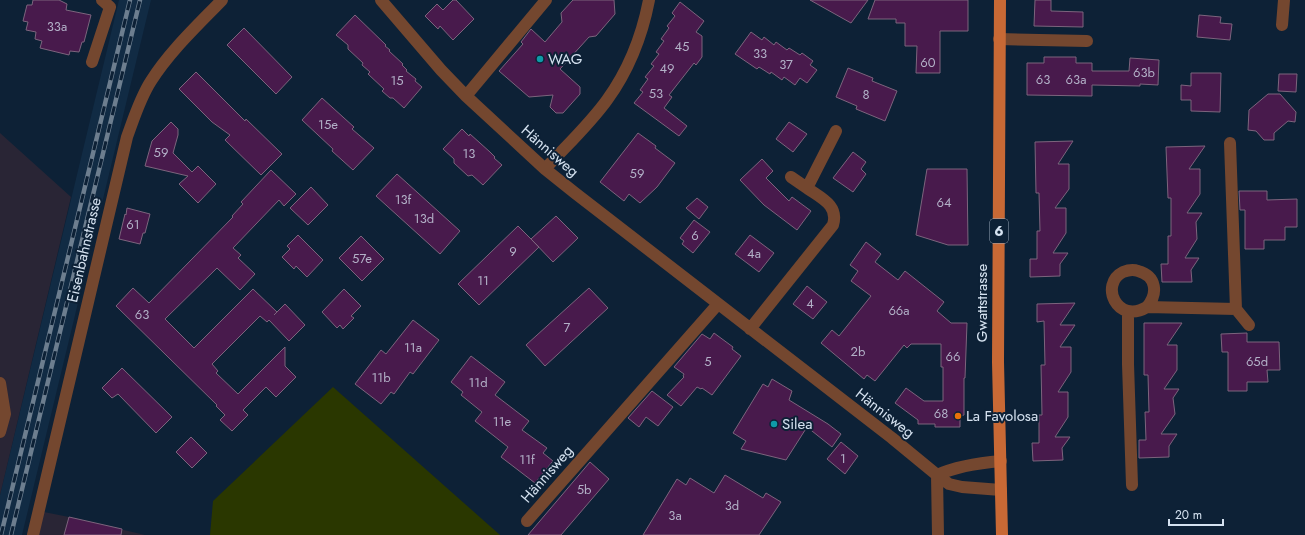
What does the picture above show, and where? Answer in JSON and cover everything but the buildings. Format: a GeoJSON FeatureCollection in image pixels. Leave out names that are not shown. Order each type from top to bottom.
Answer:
{"type":"FeatureCollection","features":[{"type":"Feature","properties":{"kind":"main road","name":"Gwattstrasse"},"geometry":{"type":"LineString","coordinates":[[1000,0],[998,362],[1002,535]]}},
{"type":"Feature","properties":{"kind":"street"},"geometry":{"type":"LineString","coordinates":[[92,62],[110,7],[102,0]]}},
{"type":"Feature","properties":{"kind":"street","name":"Eisenbahnstrasse"},"geometry":{"type":"LineString","coordinates":[[33,535],[127,137],[136,108],[150,81],[167,59],[222,0]]}},
{"type":"Feature","properties":{"kind":"street","name":"Hännisweg"},"geometry":{"type":"LineString","coordinates":[[381,0],[441,70],[466,96],[546,169],[575,193],[892,438],[949,484],[962,487],[1001,490]]}},
{"type":"Feature","properties":{"kind":"street"},"geometry":{"type":"LineString","coordinates":[[466,96],[546,0]]}},
{"type":"Feature","properties":{"kind":"street"},"geometry":{"type":"LineString","coordinates":[[546,169],[591,120],[607,100],[621,78],[633,54],[642,28],[649,0]]}},
{"type":"Feature","properties":{"kind":"street"},"geometry":{"type":"LineString","coordinates":[[1282,25],[1284,0]]}},
{"type":"Feature","properties":{"kind":"street"},"geometry":{"type":"LineString","coordinates":[[999,39],[1087,41]]}},
{"type":"Feature","properties":{"kind":"street"},"geometry":{"type":"LineString","coordinates":[[807,188],[836,131]]}},
{"type":"Feature","properties":{"kind":"street"},"geometry":{"type":"LineString","coordinates":[[1230,143],[1236,309],[1249,325]]}},
{"type":"Feature","properties":{"kind":"street"},"geometry":{"type":"LineString","coordinates":[[750,329],[833,225],[834,213],[832,207],[791,177]]}},
{"type":"Feature","properties":{"kind":"street"},"geometry":{"type":"LineString","coordinates":[[1128,270],[1135,270],[1142,272],[1152,281],[1154,295],[1147,307],[1141,310],[1128,312],[1116,304],[1113,298],[1113,284],[1121,273],[1128,270]]}},
{"type":"Feature","properties":{"kind":"street","name":"Hännisweg"},"geometry":{"type":"LineString","coordinates":[[527,521],[718,304]]}},
{"type":"Feature","properties":{"kind":"street"},"geometry":{"type":"LineString","coordinates":[[1147,307],[1236,309]]}},
{"type":"Feature","properties":{"kind":"street"},"geometry":{"type":"LineString","coordinates":[[1128,312],[1128,364],[1132,485]]}},
{"type":"Feature","properties":{"kind":"street"},"geometry":{"type":"LineString","coordinates":[[0,383],[5,414],[0,432]]}},
{"type":"Feature","properties":{"kind":"street"},"geometry":{"type":"LineString","coordinates":[[938,535],[937,475],[961,466],[1001,461]]}},
{"type":"Feature","properties":{"kind":"shaded area"},"geometry":{"type":"Polygon","coordinates":[[[119,0],[151,0],[22,535],[0,535],[0,495],[119,0]]]}},
{"type":"Feature","properties":{"kind":"shaded area"},"geometry":{"type":"Polygon","coordinates":[[[0,133],[71,197],[0,495],[0,133]]]}},
{"type":"Feature","properties":{"kind":"shaded area"},"geometry":{"type":"Polygon","coordinates":[[[39,511],[69,517],[145,535],[33,535],[39,511]]]}},
{"type":"Feature","properties":{"kind":"green space"},"geometry":{"type":"Polygon","coordinates":[[[333,387],[500,535],[210,535],[213,501],[333,387]]]}},
{"type":"Feature","properties":{"kind":"railway"},"geometry":{"type":"LineString","coordinates":[[1,535],[130,0]]}},
{"type":"Feature","properties":{"kind":"railway"},"geometry":{"type":"LineString","coordinates":[[11,535],[140,0]]}},
{"type":"Feature","properties":{"kind":"place","name":"WAG"},"geometry":{"type":"Point","coordinates":[540,59]}},
{"type":"Feature","properties":{"kind":"place","name":"La Favolosa"},"geometry":{"type":"Point","coordinates":[958,416]}},
{"type":"Feature","properties":{"kind":"place","name":"Silea"},"geometry":{"type":"Point","coordinates":[774,424]}}]}
